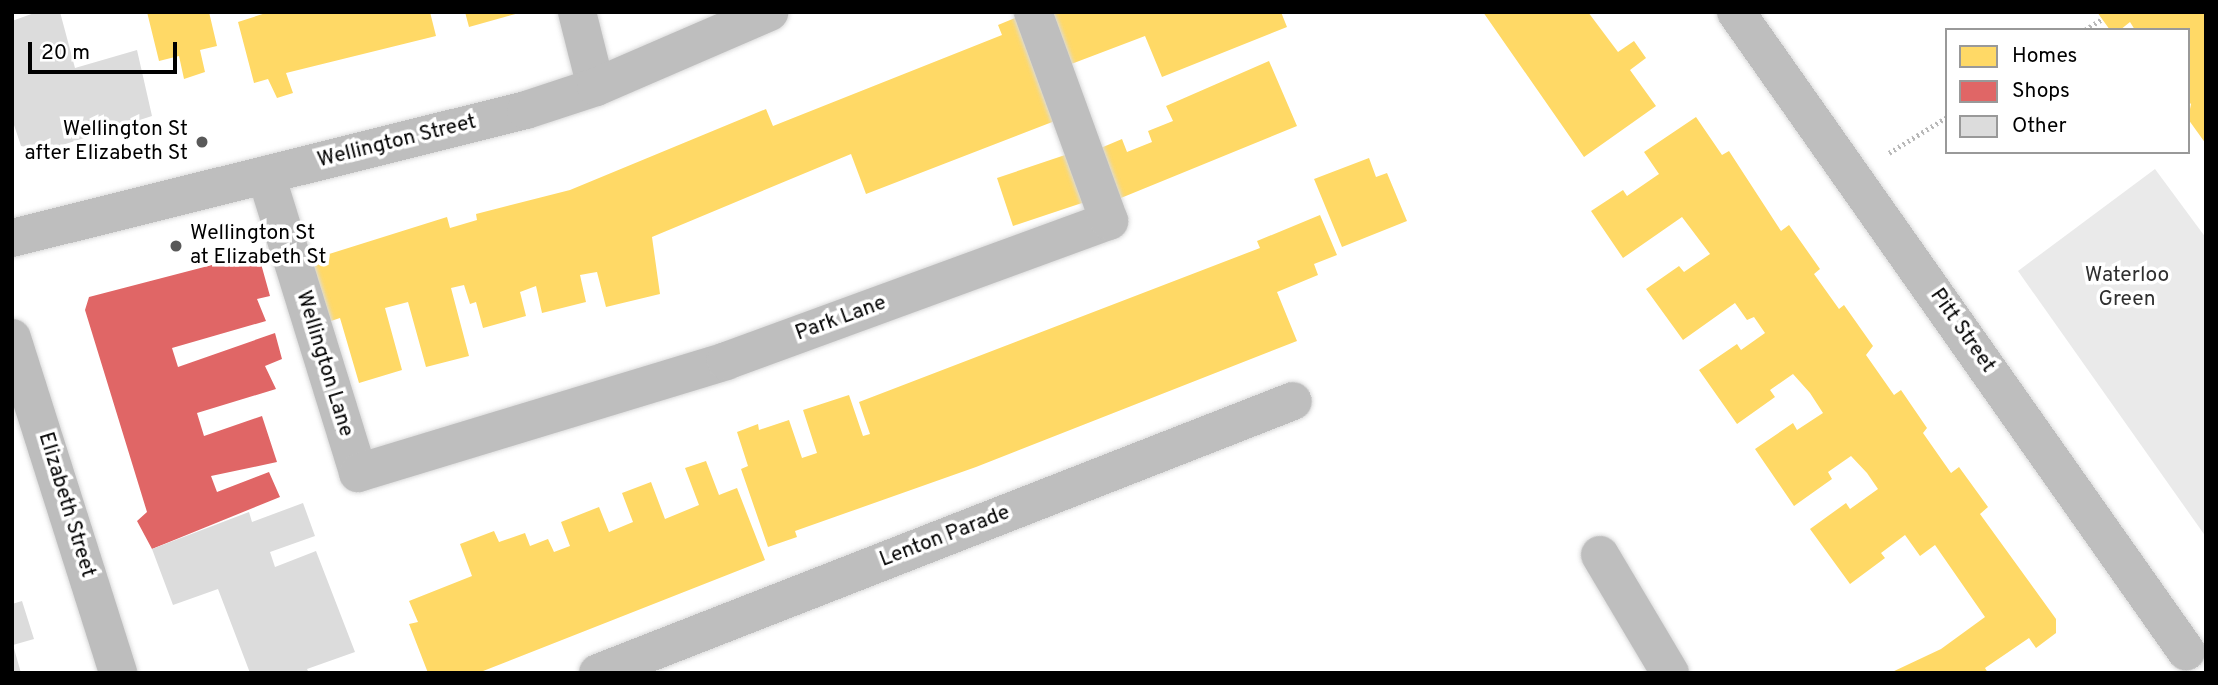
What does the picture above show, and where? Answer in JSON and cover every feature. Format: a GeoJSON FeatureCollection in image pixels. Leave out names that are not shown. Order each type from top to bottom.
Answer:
{"type":"FeatureCollection","features":[{"type":"Feature","properties":{"kind":"main road","name":"Elizabeth Street"},"geometry":{"type":"LineString","coordinates":[[12,338],[117,673]]}},
{"type":"Feature","properties":{"kind":"street"},"geometry":{"type":"LineString","coordinates":[[577,12],[596,86]]}},
{"type":"Feature","properties":{"kind":"street","name":"Wellington Street"},"geometry":{"type":"LineString","coordinates":[[12,238],[527,110],[596,86],[769,12]]}},
{"type":"Feature","properties":{"kind":"street","name":"Park Lane"},"geometry":{"type":"LineString","coordinates":[[358,473],[726,361],[1109,221],[1033,12]]}},
{"type":"Feature","properties":{"kind":"street","name":"Pitt Street"},"geometry":{"type":"LineString","coordinates":[[1736,12],[2187,655]]}},
{"type":"Feature","properties":{"kind":"street","name":"Wellington Lane"},"geometry":{"type":"LineString","coordinates":[[266,175],[358,473]]}},
{"type":"Feature","properties":{"kind":"street","name":"Lenton Parade"},"geometry":{"type":"LineString","coordinates":[[598,673],[1293,401]]}},
{"type":"Feature","properties":{"kind":"street"},"geometry":{"type":"LineString","coordinates":[[1600,555],[1670,673]]}},
{"type":"Feature","properties":{"kind":"path"},"geometry":{"type":"LineString","coordinates":[[2088,28],[2102,19]]}},
{"type":"Feature","properties":{"kind":"path"},"geometry":{"type":"LineString","coordinates":[[1853,176],[1945,118]]}},
{"type":"Feature","properties":{"kind":"green space","name":"Waterloo Green"},"geometry":{"type":"Polygon","coordinates":[[[2155,169],[2206,238],[2206,537],[2018,271],[2155,169]]]}},
{"type":"Feature","properties":{"kind":"building: Homes"},"geometry":{"type":"Polygon","coordinates":[[[147,12],[209,12],[217,46],[200,50],[205,72],[184,79],[179,56],[159,61],[147,12]]]}},
{"type":"Feature","properties":{"kind":"building: Homes"},"geometry":{"type":"Polygon","coordinates":[[[269,12],[430,12],[436,36],[286,73],[293,93],[277,98],[268,79],[254,83],[238,22],[269,12]]]}},
{"type":"Feature","properties":{"kind":"building: Homes"},"geometry":{"type":"Polygon","coordinates":[[[465,12],[519,12],[519,13],[469,27],[465,12]]]}},
{"type":"Feature","properties":{"kind":"building: Homes"},"geometry":{"type":"Polygon","coordinates":[[[1045,12],[1281,12],[1287,27],[1162,77],[1145,36],[1066,66],[1045,12]]]}},
{"type":"Feature","properties":{"kind":"building: Homes"},"geometry":{"type":"Polygon","coordinates":[[[1483,12],[1588,12],[1618,52],[1634,41],[1646,58],[1630,70],[1656,106],[1584,157],[1483,12]]]}},
{"type":"Feature","properties":{"kind":"building: Homes"},"geometry":{"type":"Polygon","coordinates":[[[2097,12],[2206,12],[2206,144],[2190,122],[2190,28],[2134,28],[2130,22],[2122,28],[2109,28],[2097,12]]]}},
{"type":"Feature","properties":{"kind":"building: Homes"},"geometry":{"type":"Polygon","coordinates":[[[1020,16],[1060,119],[866,194],[851,154],[652,237],[660,294],[606,307],[597,272],[580,275],[586,302],[542,313],[536,286],[520,292],[526,316],[483,328],[476,302],[470,304],[464,285],[451,288],[469,356],[426,367],[408,302],[385,308],[402,370],[359,383],[340,318],[328,322],[310,260],[447,217],[450,228],[477,220],[476,214],[570,190],[766,109],[773,126],[1002,35],[998,25],[1020,16]]]}},
{"type":"Feature","properties":{"kind":"building: Homes"},"geometry":{"type":"Polygon","coordinates":[[[1269,61],[1297,126],[1116,200],[1096,150],[1122,139],[1127,152],[1152,142],[1148,131],[1173,121],[1166,106],[1269,61]]]}},
{"type":"Feature","properties":{"kind":"building: Homes"},"geometry":{"type":"Polygon","coordinates":[[[1696,117],[1722,155],[1729,151],[1781,231],[1789,225],[1820,269],[1814,274],[1839,309],[1844,305],[1873,346],[1866,355],[1894,395],[1901,390],[1927,428],[1923,433],[1951,473],[1959,467],[1988,507],[1980,514],[2056,619],[2056,633],[2036,648],[2029,638],[1985,668],[1988,673],[1890,673],[1941,649],[1985,617],[1935,545],[1920,556],[1905,535],[1881,553],[1885,558],[1850,584],[1810,529],[1846,503],[1850,509],[1878,489],[1867,473],[1851,456],[1828,472],[1832,479],[1794,506],[1755,449],[1793,423],[1797,430],[1823,413],[1810,393],[1793,374],[1770,390],[1775,397],[1737,424],[1699,370],[1737,344],[1741,350],[1765,333],[1754,317],[1747,320],[1735,303],[1683,340],[1646,289],[1679,266],[1684,272],[1710,254],[1682,217],[1623,258],[1591,211],[1623,190],[1627,196],[1659,174],[1644,152],[1696,117]]]}},
{"type":"Feature","properties":{"kind":"building: Homes"},"geometry":{"type":"Polygon","coordinates":[[[1068,154],[1085,202],[1013,226],[997,178],[1068,154]]]}},
{"type":"Feature","properties":{"kind":"building: Homes"},"geometry":{"type":"Polygon","coordinates":[[[1369,158],[1376,177],[1387,173],[1407,221],[1342,247],[1314,179],[1369,158]]]}},
{"type":"Feature","properties":{"kind":"building: Homes"},"geometry":{"type":"Polygon","coordinates":[[[1320,215],[1337,255],[1314,264],[1318,275],[1277,292],[1297,341],[976,467],[795,531],[797,537],[768,547],[741,469],[748,466],[737,432],[758,424],[759,430],[789,420],[802,458],[817,453],[803,410],[849,395],[863,436],[870,434],[859,402],[1260,248],[1257,241],[1320,215]]]}},
{"type":"Feature","properties":{"kind":"building: Homes"},"geometry":{"type":"Polygon","coordinates":[[[706,461],[719,495],[737,488],[765,560],[478,673],[428,673],[409,624],[418,622],[409,601],[472,576],[460,544],[494,531],[499,542],[525,533],[530,546],[548,539],[554,552],[570,546],[561,522],[599,507],[609,532],[633,522],[622,493],[651,482],[665,519],[699,505],[685,468],[706,461]]]}},
{"type":"Feature","properties":{"kind":"building: Shops"},"geometry":{"type":"Polygon","coordinates":[[[258,253],[270,296],[257,299],[266,321],[172,348],[178,367],[275,333],[282,359],[265,366],[276,389],[197,413],[204,436],[262,416],[277,462],[211,476],[217,492],[269,472],[280,497],[152,549],[137,521],[147,512],[85,310],[89,297],[258,253]]]}},
{"type":"Feature","properties":{"kind":"building: Other"},"geometry":{"type":"Polygon","coordinates":[[[37,12],[60,12],[75,68],[137,50],[152,116],[44,151],[21,146],[12,119],[12,21],[37,12]]]}},
{"type":"Feature","properties":{"kind":"building: Other"},"geometry":{"type":"Polygon","coordinates":[[[303,503],[315,536],[270,552],[275,567],[316,551],[355,652],[307,669],[309,673],[250,673],[218,589],[173,605],[152,549],[249,512],[252,522],[303,503]]]}},
{"type":"Feature","properties":{"kind":"building: Other"},"geometry":{"type":"Polygon","coordinates":[[[22,601],[34,639],[13,645],[21,673],[12,673],[12,604],[22,601]]]}},
{"type":"Feature","properties":{"kind":"place","name":"Wellington St after Elizabeth St"},"geometry":{"type":"Point","coordinates":[202,142]}},
{"type":"Feature","properties":{"kind":"place","name":"Wellington St at Elizabeth St"},"geometry":{"type":"Point","coordinates":[176,246]}}]}
